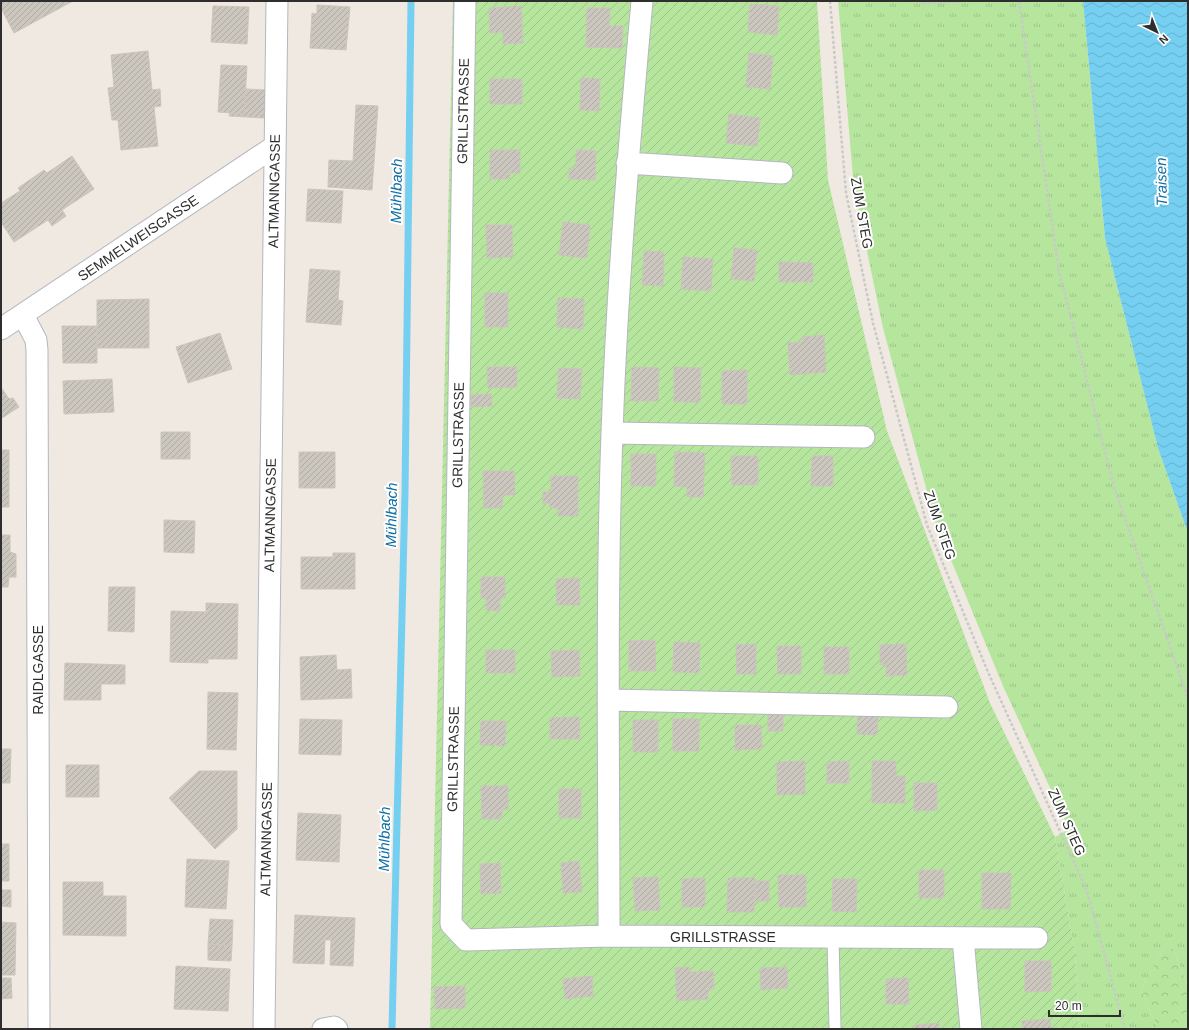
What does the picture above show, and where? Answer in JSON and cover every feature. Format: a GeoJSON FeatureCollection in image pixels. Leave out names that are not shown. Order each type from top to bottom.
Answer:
{"type":"FeatureCollection","features":[{"type":"Feature","properties":{"kind":"street","name":"ALTMANNGASSE"},"geometry":{"type":"LineString","coordinates":[[264,1029],[277,1]]}},
{"type":"Feature","properties":{"kind":"street","name":"GRILLSTRASSE"},"geometry":{"type":"LineString","coordinates":[[465,1],[451,924],[466,940],[609,936],[1037,938]]}},
{"type":"Feature","properties":{"kind":"street"},"geometry":{"type":"LineString","coordinates":[[609,936],[608,700],[612,432],[627,164],[642,1]]}},
{"type":"Feature","properties":{"kind":"street","name":"SEMMELWEISGASSE"},"geometry":{"type":"LineString","coordinates":[[1,329],[275,146]]}},
{"type":"Feature","properties":{"kind":"street"},"geometry":{"type":"LineString","coordinates":[[627,164],[782,173]]}},
{"type":"Feature","properties":{"kind":"street","name":"RAIDLGASSE"},"geometry":{"type":"LineString","coordinates":[[23,315],[36,340],[37,350],[39,1029]]}},
{"type":"Feature","properties":{"kind":"street"},"geometry":{"type":"LineString","coordinates":[[612,432],[864,437]]}},
{"type":"Feature","properties":{"kind":"street"},"geometry":{"type":"LineString","coordinates":[[608,700],[947,707]]}},
{"type":"Feature","properties":{"kind":"street"},"geometry":{"type":"LineString","coordinates":[[963,938],[971,1029]]}},
{"type":"Feature","properties":{"kind":"street"},"geometry":{"type":"LineString","coordinates":[[323,1029],[334,1027],[337,1029]]}},
{"type":"Feature","properties":{"kind":"lane"},"geometry":{"type":"LineString","coordinates":[[833,937],[836,1029]]}},
{"type":"Feature","properties":{"kind":"path","name":"ZUM STEG"},"geometry":{"type":"LineString","coordinates":[[830,1],[846,193],[873,323],[927,525],[988,672],[1087,891],[1125,1029]]}},
{"type":"Feature","properties":{"kind":"path"},"geometry":{"type":"LineString","coordinates":[[918,1],[931,3],[969,1]]}},
{"type":"Feature","properties":{"kind":"path"},"geometry":{"type":"LineString","coordinates":[[1019,1],[1059,271],[1114,487],[1188,698]]}},
{"type":"Feature","properties":{"kind":"green space"},"geometry":{"type":"Polygon","coordinates":[[[453,1],[817,1],[828,180],[887,431],[990,703],[1055,837],[1075,953],[1079,1029],[430,1029],[453,1]]]}},
{"type":"Feature","properties":{"kind":"green space"},"geometry":{"type":"Polygon","coordinates":[[[838,1],[1083,1],[1105,238],[1158,448],[1188,533],[1188,986],[1169,939],[1141,989],[1158,1029],[1079,1029],[1075,953],[1055,837],[1069,829],[1003,686],[935,521],[883,328],[854,189],[838,1]]]}},
{"type":"Feature","properties":{"kind":"green space"},"geometry":{"type":"Polygon","coordinates":[[[1169,939],[1188,986],[1188,1029],[1158,1029],[1141,989],[1169,939]]]}},
{"type":"Feature","properties":{"kind":"water","name":"Traisen"},"geometry":{"type":"Polygon","coordinates":[[[1083,1],[1188,1],[1188,533],[1158,448],[1105,238],[1083,1]]]}},
{"type":"Feature","properties":{"kind":"building"},"geometry":{"type":"Polygon","coordinates":[[[1,1],[73,1],[14,33],[1,8],[1,1]]]}},
{"type":"Feature","properties":{"kind":"building"},"geometry":{"type":"Polygon","coordinates":[[[750,4],[779,6],[777,35],[748,32],[750,4]]]}},
{"type":"Feature","properties":{"kind":"building"},"geometry":{"type":"Polygon","coordinates":[[[317,5],[350,7],[346,50],[310,48],[312,13],[317,14],[317,5]]]}},
{"type":"Feature","properties":{"kind":"building"},"geometry":{"type":"Polygon","coordinates":[[[213,6],[249,7],[247,44],[211,42],[213,6]]]}},
{"type":"Feature","properties":{"kind":"building"},"geometry":{"type":"Polygon","coordinates":[[[521,6],[523,43],[503,44],[503,32],[490,33],[489,8],[521,6]]]}},
{"type":"Feature","properties":{"kind":"building"},"geometry":{"type":"Polygon","coordinates":[[[587,8],[610,8],[609,26],[623,26],[622,48],[586,47],[587,8]]]}},
{"type":"Feature","properties":{"kind":"building"},"geometry":{"type":"Polygon","coordinates":[[[148,51],[152,90],[160,89],[161,106],[154,107],[158,146],[121,150],[118,120],[112,120],[108,88],[114,87],[111,55],[148,51]]]}},
{"type":"Feature","properties":{"kind":"building"},"geometry":{"type":"Polygon","coordinates":[[[749,53],[773,56],[770,89],[746,87],[749,53]]]}},
{"type":"Feature","properties":{"kind":"building"},"geometry":{"type":"Polygon","coordinates":[[[221,65],[247,66],[244,114],[218,112],[221,65]]]}},
{"type":"Feature","properties":{"kind":"building"},"geometry":{"type":"Polygon","coordinates":[[[581,78],[600,79],[599,111],[580,110],[581,78]]]}},
{"type":"Feature","properties":{"kind":"building"},"geometry":{"type":"Polygon","coordinates":[[[490,79],[522,79],[522,104],[490,104],[490,79]]]}},
{"type":"Feature","properties":{"kind":"building"},"geometry":{"type":"Polygon","coordinates":[[[246,89],[266,90],[264,118],[229,116],[230,113],[244,114],[246,89]]]}},
{"type":"Feature","properties":{"kind":"building"},"geometry":{"type":"Polygon","coordinates":[[[356,105],[378,106],[372,190],[328,187],[329,160],[353,161],[356,105]]]}},
{"type":"Feature","properties":{"kind":"building"},"geometry":{"type":"Polygon","coordinates":[[[729,114],[760,118],[757,146],[726,143],[729,114]]]}},
{"type":"Feature","properties":{"kind":"building"},"geometry":{"type":"Polygon","coordinates":[[[490,150],[520,150],[520,173],[510,173],[509,179],[490,179],[490,150]]]}},
{"type":"Feature","properties":{"kind":"building"},"geometry":{"type":"Polygon","coordinates":[[[576,150],[596,151],[595,180],[569,179],[569,168],[576,168],[576,150]]]}},
{"type":"Feature","properties":{"kind":"building"},"geometry":{"type":"Polygon","coordinates":[[[72,156],[94,189],[62,210],[66,216],[52,226],[48,220],[14,242],[1,222],[1,203],[20,191],[18,188],[44,170],[47,173],[72,156]]]}},
{"type":"Feature","properties":{"kind":"building"},"geometry":{"type":"Polygon","coordinates":[[[308,189],[343,191],[341,223],[306,221],[308,189]]]}},
{"type":"Feature","properties":{"kind":"building"},"geometry":{"type":"Polygon","coordinates":[[[563,222],[590,225],[587,258],[559,255],[563,222]]]}},
{"type":"Feature","properties":{"kind":"building"},"geometry":{"type":"Polygon","coordinates":[[[486,225],[512,225],[513,257],[487,258],[486,225]]]}},
{"type":"Feature","properties":{"kind":"building"},"geometry":{"type":"Polygon","coordinates":[[[734,248],[757,250],[754,281],[731,279],[734,248]]]}},
{"type":"Feature","properties":{"kind":"building"},"geometry":{"type":"Polygon","coordinates":[[[644,251],[664,252],[663,286],[642,285],[644,251]]]}},
{"type":"Feature","properties":{"kind":"building"},"geometry":{"type":"Polygon","coordinates":[[[683,257],[713,259],[711,291],[681,289],[683,257]]]}},
{"type":"Feature","properties":{"kind":"building"},"geometry":{"type":"Polygon","coordinates":[[[779,262],[813,263],[813,282],[779,282],[779,262]]]}},
{"type":"Feature","properties":{"kind":"building"},"geometry":{"type":"Polygon","coordinates":[[[310,269],[340,271],[338,300],[343,301],[341,325],[306,322],[310,269]]]}},
{"type":"Feature","properties":{"kind":"building"},"geometry":{"type":"Polygon","coordinates":[[[485,293],[508,293],[508,327],[485,327],[485,293]]]}},
{"type":"Feature","properties":{"kind":"building"},"geometry":{"type":"Polygon","coordinates":[[[558,298],[584,299],[583,329],[557,327],[558,298]]]}},
{"type":"Feature","properties":{"kind":"building"},"geometry":{"type":"Polygon","coordinates":[[[149,299],[149,348],[97,348],[97,300],[149,299]]]}},
{"type":"Feature","properties":{"kind":"building"},"geometry":{"type":"Polygon","coordinates":[[[62,326],[97,326],[97,363],[63,363],[62,326]]]}},
{"type":"Feature","properties":{"kind":"building"},"geometry":{"type":"Polygon","coordinates":[[[220,333],[232,369],[188,383],[176,347],[220,333]]]}},
{"type":"Feature","properties":{"kind":"building"},"geometry":{"type":"Polygon","coordinates":[[[824,335],[826,372],[790,375],[788,343],[803,342],[802,337],[824,335]]]}},
{"type":"Feature","properties":{"kind":"building"},"geometry":{"type":"Polygon","coordinates":[[[487,367],[517,367],[517,387],[488,388],[487,367]]]}},
{"type":"Feature","properties":{"kind":"building"},"geometry":{"type":"Polygon","coordinates":[[[632,367],[659,368],[658,401],[631,401],[632,367]]]}},
{"type":"Feature","properties":{"kind":"building"},"geometry":{"type":"Polygon","coordinates":[[[674,367],[701,368],[700,402],[674,402],[674,367]]]}},
{"type":"Feature","properties":{"kind":"building"},"geometry":{"type":"Polygon","coordinates":[[[559,368],[582,369],[580,399],[557,398],[559,368]]]}},
{"type":"Feature","properties":{"kind":"building"},"geometry":{"type":"Polygon","coordinates":[[[747,370],[747,404],[722,404],[722,371],[747,370]]]}},
{"type":"Feature","properties":{"kind":"building"},"geometry":{"type":"Polygon","coordinates":[[[112,379],[114,412],[64,414],[63,381],[112,379]]]}},
{"type":"Feature","properties":{"kind":"building"},"geometry":{"type":"Polygon","coordinates":[[[1,387],[9,399],[13,398],[19,407],[2,418],[1,387]]]}},
{"type":"Feature","properties":{"kind":"building"},"geometry":{"type":"Polygon","coordinates":[[[491,394],[492,406],[471,407],[471,395],[491,394]]]}},
{"type":"Feature","properties":{"kind":"building"},"geometry":{"type":"Polygon","coordinates":[[[161,432],[190,432],[190,459],[161,459],[161,432]]]}},
{"type":"Feature","properties":{"kind":"building"},"geometry":{"type":"Polygon","coordinates":[[[1,450],[9,450],[9,507],[1,507],[1,450]]]}},
{"type":"Feature","properties":{"kind":"building"},"geometry":{"type":"Polygon","coordinates":[[[299,452],[335,452],[335,488],[299,488],[299,452]]]}},
{"type":"Feature","properties":{"kind":"building"},"geometry":{"type":"Polygon","coordinates":[[[675,452],[705,453],[703,497],[687,497],[687,487],[674,486],[675,452]]]}},
{"type":"Feature","properties":{"kind":"building"},"geometry":{"type":"Polygon","coordinates":[[[631,454],[656,454],[656,486],[631,486],[631,454]]]}},
{"type":"Feature","properties":{"kind":"building"},"geometry":{"type":"Polygon","coordinates":[[[731,456],[758,456],[758,485],[732,485],[731,456]]]}},
{"type":"Feature","properties":{"kind":"building"},"geometry":{"type":"Polygon","coordinates":[[[812,456],[833,456],[833,486],[811,486],[812,456]]]}},
{"type":"Feature","properties":{"kind":"building"},"geometry":{"type":"Polygon","coordinates":[[[483,471],[514,471],[515,495],[503,495],[502,508],[484,508],[483,471]]]}},
{"type":"Feature","properties":{"kind":"building"},"geometry":{"type":"Polygon","coordinates":[[[551,476],[578,476],[578,516],[558,516],[558,508],[550,508],[550,503],[543,504],[543,492],[551,492],[551,476]]]}},
{"type":"Feature","properties":{"kind":"building"},"geometry":{"type":"Polygon","coordinates":[[[164,520],[195,521],[194,553],[164,552],[164,520]]]}},
{"type":"Feature","properties":{"kind":"building"},"geometry":{"type":"Polygon","coordinates":[[[1,535],[10,535],[10,552],[16,554],[16,577],[9,577],[8,587],[1,587],[1,535]]]}},
{"type":"Feature","properties":{"kind":"building"},"geometry":{"type":"Polygon","coordinates":[[[333,553],[355,553],[355,589],[301,589],[301,557],[333,557],[333,553]]]}},
{"type":"Feature","properties":{"kind":"building"},"geometry":{"type":"Polygon","coordinates":[[[481,577],[505,577],[505,598],[500,598],[500,611],[486,610],[486,598],[481,598],[481,577]]]}},
{"type":"Feature","properties":{"kind":"building"},"geometry":{"type":"Polygon","coordinates":[[[579,578],[580,605],[557,605],[556,579],[579,578]]]}},
{"type":"Feature","properties":{"kind":"building"},"geometry":{"type":"Polygon","coordinates":[[[109,587],[135,587],[134,632],[108,631],[109,587]]]}},
{"type":"Feature","properties":{"kind":"building"},"geometry":{"type":"Polygon","coordinates":[[[206,603],[238,604],[237,659],[208,659],[208,663],[170,662],[171,611],[206,612],[206,603]]]}},
{"type":"Feature","properties":{"kind":"building"},"geometry":{"type":"Polygon","coordinates":[[[655,640],[656,671],[629,671],[629,641],[655,640]]]}},
{"type":"Feature","properties":{"kind":"building"},"geometry":{"type":"Polygon","coordinates":[[[674,642],[700,643],[699,673],[673,672],[674,642]]]}},
{"type":"Feature","properties":{"kind":"building"},"geometry":{"type":"Polygon","coordinates":[[[756,644],[756,674],[737,674],[736,645],[756,644]]]}},
{"type":"Feature","properties":{"kind":"building"},"geometry":{"type":"Polygon","coordinates":[[[906,644],[907,675],[886,676],[886,664],[880,665],[880,645],[906,644]]]}},
{"type":"Feature","properties":{"kind":"building"},"geometry":{"type":"Polygon","coordinates":[[[777,646],[801,646],[801,674],[778,674],[777,646]]]}},
{"type":"Feature","properties":{"kind":"building"},"geometry":{"type":"Polygon","coordinates":[[[824,647],[849,647],[849,674],[824,674],[824,647]]]}},
{"type":"Feature","properties":{"kind":"building"},"geometry":{"type":"Polygon","coordinates":[[[486,650],[515,650],[515,673],[486,673],[486,650]]]}},
{"type":"Feature","properties":{"kind":"building"},"geometry":{"type":"Polygon","coordinates":[[[579,650],[580,676],[552,677],[551,651],[579,650]]]}},
{"type":"Feature","properties":{"kind":"building"},"geometry":{"type":"Polygon","coordinates":[[[336,655],[337,670],[351,669],[352,698],[301,700],[300,657],[336,655]]]}},
{"type":"Feature","properties":{"kind":"building"},"geometry":{"type":"Polygon","coordinates":[[[65,663],[125,665],[125,684],[101,684],[101,700],[64,700],[65,663]]]}},
{"type":"Feature","properties":{"kind":"building"},"geometry":{"type":"Polygon","coordinates":[[[208,692],[238,693],[236,750],[207,749],[208,692]]]}},
{"type":"Feature","properties":{"kind":"building"},"geometry":{"type":"Polygon","coordinates":[[[768,713],[783,713],[783,731],[768,731],[768,713]]]}},
{"type":"Feature","properties":{"kind":"building"},"geometry":{"type":"Polygon","coordinates":[[[858,713],[878,714],[877,735],[857,734],[858,713]]]}},
{"type":"Feature","properties":{"kind":"building"},"geometry":{"type":"Polygon","coordinates":[[[579,717],[580,739],[550,739],[550,718],[579,717]]]}},
{"type":"Feature","properties":{"kind":"building"},"geometry":{"type":"Polygon","coordinates":[[[300,719],[342,720],[341,755],[299,754],[300,719]]]}},
{"type":"Feature","properties":{"kind":"building"},"geometry":{"type":"Polygon","coordinates":[[[673,719],[699,719],[699,751],[673,751],[673,719]]]}},
{"type":"Feature","properties":{"kind":"building"},"geometry":{"type":"Polygon","coordinates":[[[633,720],[658,720],[658,752],[633,752],[633,720]]]}},
{"type":"Feature","properties":{"kind":"building"},"geometry":{"type":"Polygon","coordinates":[[[481,721],[506,721],[505,746],[480,745],[481,721]]]}},
{"type":"Feature","properties":{"kind":"building"},"geometry":{"type":"Polygon","coordinates":[[[735,725],[761,725],[762,749],[735,750],[735,725]]]}},
{"type":"Feature","properties":{"kind":"building"},"geometry":{"type":"Polygon","coordinates":[[[1,749],[11,749],[10,783],[1,783],[1,749]]]}},
{"type":"Feature","properties":{"kind":"building"},"geometry":{"type":"Polygon","coordinates":[[[805,761],[805,794],[777,795],[777,762],[805,761]]]}},
{"type":"Feature","properties":{"kind":"building"},"geometry":{"type":"Polygon","coordinates":[[[849,761],[849,783],[827,783],[827,762],[849,761]]]}},
{"type":"Feature","properties":{"kind":"building"},"geometry":{"type":"Polygon","coordinates":[[[872,761],[896,761],[896,776],[905,776],[905,803],[872,803],[872,761]]]}},
{"type":"Feature","properties":{"kind":"building"},"geometry":{"type":"Polygon","coordinates":[[[66,765],[99,765],[99,797],[66,797],[66,765]]]}},
{"type":"Feature","properties":{"kind":"building"},"geometry":{"type":"Polygon","coordinates":[[[199,771],[237,771],[237,829],[215,849],[169,798],[199,771]]]}},
{"type":"Feature","properties":{"kind":"building"},"geometry":{"type":"Polygon","coordinates":[[[914,783],[937,783],[937,810],[914,811],[914,783]]]}},
{"type":"Feature","properties":{"kind":"building"},"geometry":{"type":"Polygon","coordinates":[[[481,786],[508,786],[508,809],[502,810],[502,819],[482,819],[481,786]]]}},
{"type":"Feature","properties":{"kind":"building"},"geometry":{"type":"Polygon","coordinates":[[[559,789],[581,789],[581,818],[559,818],[559,789]]]}},
{"type":"Feature","properties":{"kind":"building"},"geometry":{"type":"Polygon","coordinates":[[[298,813],[341,815],[339,862],[296,860],[298,813]]]}},
{"type":"Feature","properties":{"kind":"building"},"geometry":{"type":"Polygon","coordinates":[[[1,844],[9,844],[9,881],[1,881],[1,844]]]}},
{"type":"Feature","properties":{"kind":"building"},"geometry":{"type":"Polygon","coordinates":[[[187,859],[229,861],[226,909],[185,907],[187,859]]]}},
{"type":"Feature","properties":{"kind":"building"},"geometry":{"type":"Polygon","coordinates":[[[579,861],[582,892],[563,893],[561,863],[579,861]]]}},
{"type":"Feature","properties":{"kind":"building"},"geometry":{"type":"Polygon","coordinates":[[[500,863],[501,893],[481,894],[480,864],[500,863]]]}},
{"type":"Feature","properties":{"kind":"building"},"geometry":{"type":"Polygon","coordinates":[[[919,870],[944,870],[944,898],[919,898],[919,870]]]}},
{"type":"Feature","properties":{"kind":"building"},"geometry":{"type":"Polygon","coordinates":[[[982,873],[1011,873],[1010,909],[982,909],[982,873]]]}},
{"type":"Feature","properties":{"kind":"building"},"geometry":{"type":"Polygon","coordinates":[[[778,875],[806,875],[806,907],[779,907],[778,875]]]}},
{"type":"Feature","properties":{"kind":"building"},"geometry":{"type":"Polygon","coordinates":[[[658,877],[660,910],[635,911],[633,878],[658,877]]]}},
{"type":"Feature","properties":{"kind":"building"},"geometry":{"type":"Polygon","coordinates":[[[705,878],[705,907],[682,907],[682,879],[705,878]]]}},
{"type":"Feature","properties":{"kind":"building"},"geometry":{"type":"Polygon","coordinates":[[[728,878],[755,878],[754,912],[727,912],[728,878]]]}},
{"type":"Feature","properties":{"kind":"building"},"geometry":{"type":"Polygon","coordinates":[[[833,879],[857,879],[856,912],[832,911],[833,879]]]}},
{"type":"Feature","properties":{"kind":"building"},"geometry":{"type":"Polygon","coordinates":[[[755,881],[769,881],[769,901],[755,901],[755,881]]]}},
{"type":"Feature","properties":{"kind":"building"},"geometry":{"type":"Polygon","coordinates":[[[63,882],[103,882],[103,896],[126,896],[126,936],[63,935],[63,882]]]}},
{"type":"Feature","properties":{"kind":"building"},"geometry":{"type":"Polygon","coordinates":[[[1,890],[11,890],[11,907],[1,906],[1,890]]]}},
{"type":"Feature","properties":{"kind":"building"},"geometry":{"type":"Polygon","coordinates":[[[295,915],[355,918],[353,966],[330,965],[331,940],[325,940],[324,964],[293,963],[295,915]]]}},
{"type":"Feature","properties":{"kind":"building"},"geometry":{"type":"Polygon","coordinates":[[[210,919],[233,920],[232,946],[208,944],[210,919]]]}},
{"type":"Feature","properties":{"kind":"building"},"geometry":{"type":"Polygon","coordinates":[[[1,922],[16,923],[15,975],[1,975],[1,922]]]}},
{"type":"Feature","properties":{"kind":"building"},"geometry":{"type":"Polygon","coordinates":[[[208,944],[232,946],[231,961],[208,960],[208,944]]]}},
{"type":"Feature","properties":{"kind":"building"},"geometry":{"type":"Polygon","coordinates":[[[1025,961],[1051,961],[1051,991],[1025,992],[1025,961]]]}},
{"type":"Feature","properties":{"kind":"building"},"geometry":{"type":"Polygon","coordinates":[[[176,966],[230,969],[228,1011],[174,1009],[176,966]]]}},
{"type":"Feature","properties":{"kind":"building"},"geometry":{"type":"Polygon","coordinates":[[[689,967],[690,972],[713,971],[714,989],[708,989],[708,999],[677,1001],[675,968],[689,967]]]}},
{"type":"Feature","properties":{"kind":"building"},"geometry":{"type":"Polygon","coordinates":[[[787,967],[788,988],[761,990],[760,968],[787,967]]]}},
{"type":"Feature","properties":{"kind":"building"},"geometry":{"type":"Polygon","coordinates":[[[592,976],[593,996],[565,999],[563,979],[592,976]]]}},
{"type":"Feature","properties":{"kind":"building"},"geometry":{"type":"Polygon","coordinates":[[[1,978],[11,978],[12,998],[1,999],[1,978]]]}},
{"type":"Feature","properties":{"kind":"building"},"geometry":{"type":"Polygon","coordinates":[[[908,978],[909,1004],[886,1004],[886,979],[908,978]]]}},
{"type":"Feature","properties":{"kind":"building"},"geometry":{"type":"Polygon","coordinates":[[[465,986],[465,1008],[435,1009],[434,987],[465,986]]]}},
{"type":"Feature","properties":{"kind":"building"},"geometry":{"type":"Polygon","coordinates":[[[1050,1019],[1051,1029],[1023,1029],[1022,1021],[1050,1019]]]}},
{"type":"Feature","properties":{"kind":"building"},"geometry":{"type":"Polygon","coordinates":[[[939,1023],[939,1029],[915,1029],[915,1025],[939,1023]]]}},
{"type":"Feature","properties":{"kind":"waterway","name":"Mühlbach"},"geometry":{"type":"LineString","coordinates":[[392,1029],[405,492],[411,1]]}}]}
